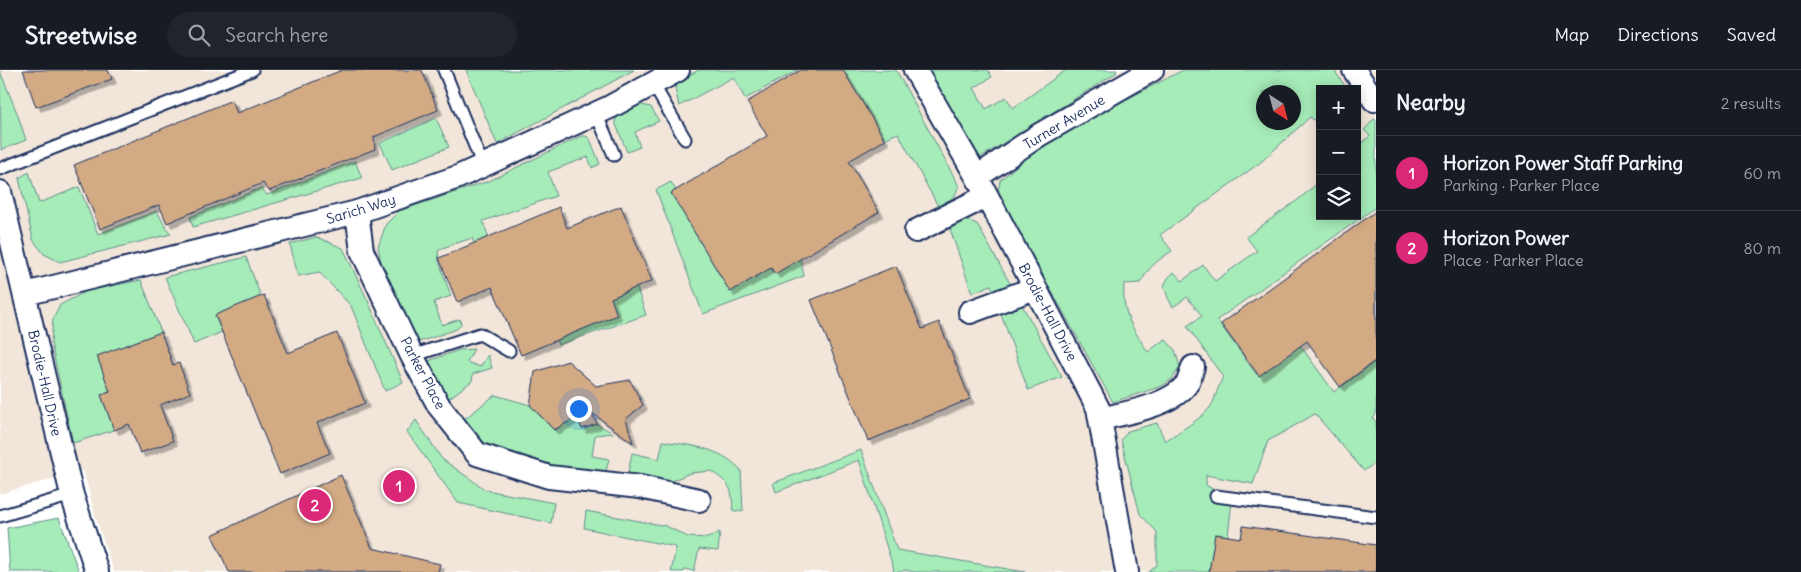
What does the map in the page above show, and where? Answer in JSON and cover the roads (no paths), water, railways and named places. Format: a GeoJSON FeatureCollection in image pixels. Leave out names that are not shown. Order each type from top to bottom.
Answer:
{"type":"FeatureCollection","features":[{"type":"Feature","properties":{"kind":"street","name":"Sarich Way"},"geometry":{"type":"LineString","coordinates":[[24,294],[357,212],[458,177],[483,166],[596,113],[678,70]]}},
{"type":"Feature","properties":{"kind":"street","name":"Brodie-Hall Drive"},"geometry":{"type":"LineString","coordinates":[[916,70],[977,177],[1098,408],[1127,572]]}},
{"type":"Feature","properties":{"kind":"street"},"geometry":{"type":"LineString","coordinates":[[1354,70],[1374,100]]}},
{"type":"Feature","properties":{"kind":"street","name":"Turner Avenue"},"geometry":{"type":"LineString","coordinates":[[977,177],[1039,135],[1149,71]]}},
{"type":"Feature","properties":{"kind":"street","name":"Brodie-Hall Drive"},"geometry":{"type":"LineString","coordinates":[[0,192],[72,495],[97,572]]}},
{"type":"Feature","properties":{"kind":"street"},"geometry":{"type":"LineString","coordinates":[[916,231],[987,196]]}},
{"type":"Feature","properties":{"kind":"street","name":"Parker Place"},"geometry":{"type":"LineString","coordinates":[[357,212],[362,251],[412,356],[438,406],[476,454],[550,477],[640,487],[699,500]]}},
{"type":"Feature","properties":{"kind":"street"},"geometry":{"type":"LineString","coordinates":[[970,312],[1035,288]]}},
{"type":"Feature","properties":{"kind":"street"},"geometry":{"type":"LineString","coordinates":[[1100,419],[1134,411],[1171,398],[1187,384],[1193,367]]}},
{"type":"Feature","properties":{"kind":"lane"},"geometry":{"type":"LineString","coordinates":[[0,170],[252,70]]}},
{"type":"Feature","properties":{"kind":"lane"},"geometry":{"type":"LineString","coordinates":[[444,70],[483,166]]}},
{"type":"Feature","properties":{"kind":"lane"},"geometry":{"type":"LineString","coordinates":[[653,84],[685,139]]}},
{"type":"Feature","properties":{"kind":"lane"},"geometry":{"type":"LineString","coordinates":[[596,113],[614,155]]}},
{"type":"Feature","properties":{"kind":"lane"},"geometry":{"type":"LineString","coordinates":[[412,356],[480,334],[509,351]]}},
{"type":"Feature","properties":{"kind":"lane"},"geometry":{"type":"LineString","coordinates":[[0,516],[72,495]]}},
{"type":"Feature","properties":{"kind":"lane"},"geometry":{"type":"LineString","coordinates":[[1216,496],[1376,517]]}},
{"type":"Feature","properties":{"kind":"place","name":"Horizon Power Staff Parking"},"geometry":{"type":"Point","coordinates":[399,486]}},
{"type":"Feature","properties":{"kind":"place","name":"Horizon Power"},"geometry":{"type":"Point","coordinates":[315,505]}}]}
